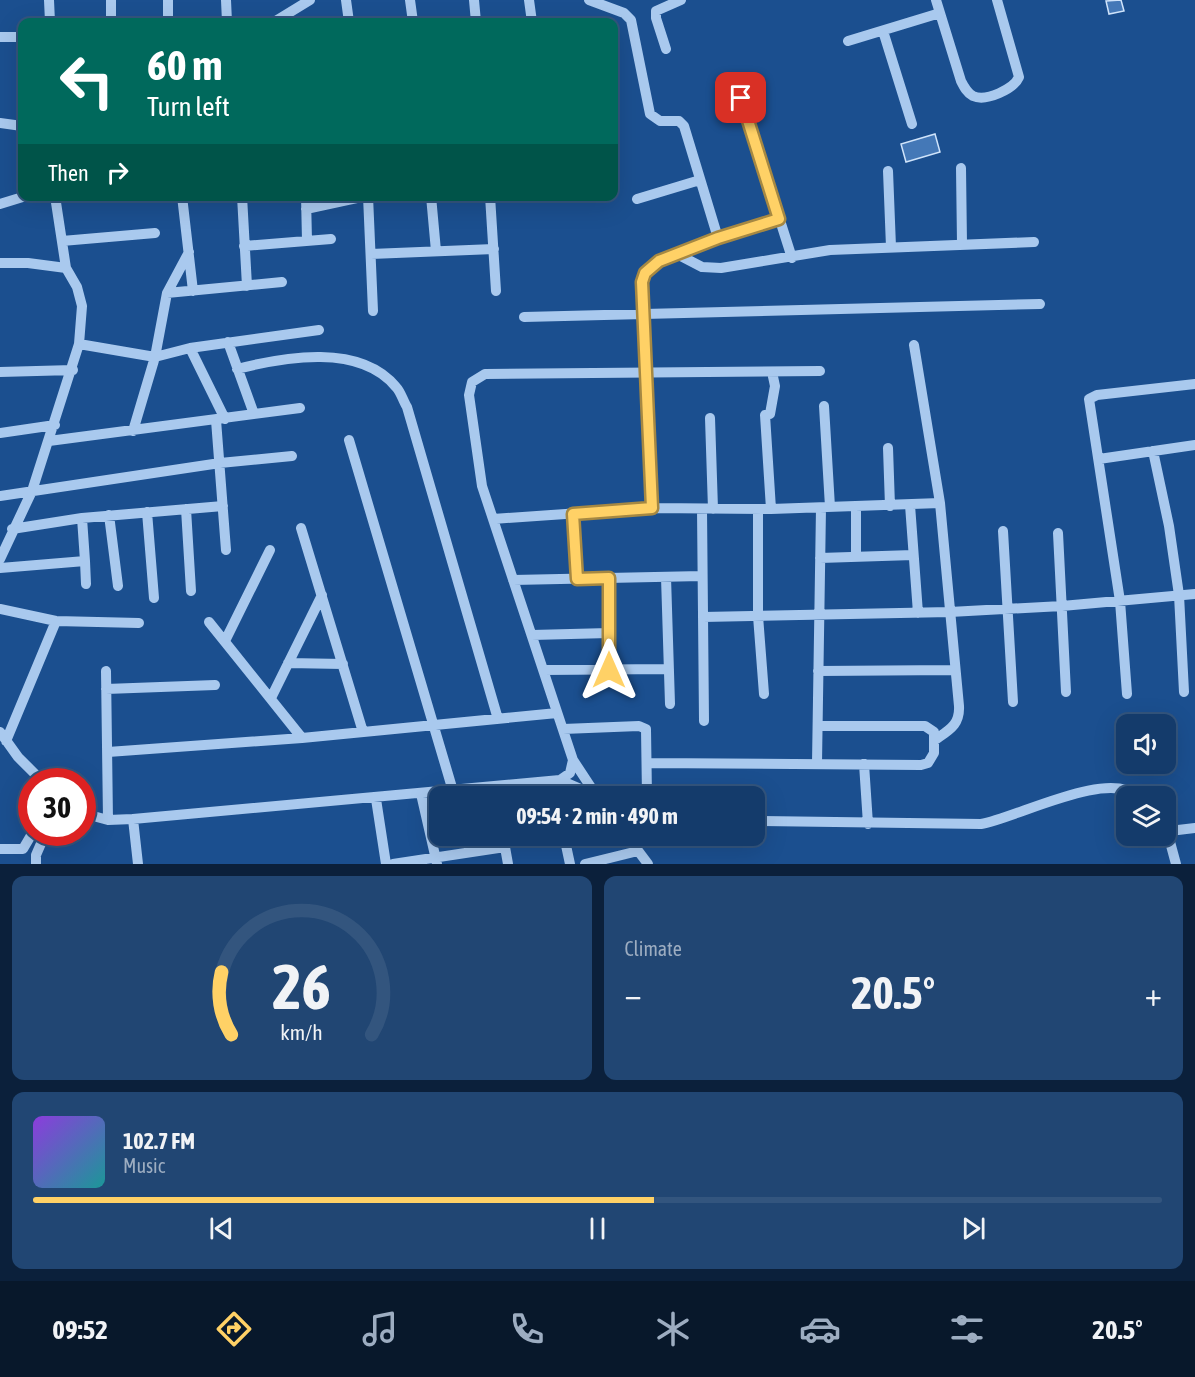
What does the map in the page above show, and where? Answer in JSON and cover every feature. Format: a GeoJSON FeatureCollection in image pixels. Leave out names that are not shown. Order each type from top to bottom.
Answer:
{"type":"FeatureCollection","features":[{"type":"Feature","properties":{"kind":"street"},"geometry":{"type":"LineString","coordinates":[[49,0],[50,18]]}},
{"type":"Feature","properties":{"kind":"street"},"geometry":{"type":"LineString","coordinates":[[111,0],[111,18]]}},
{"type":"Feature","properties":{"kind":"street"},"geometry":{"type":"LineString","coordinates":[[168,0],[168,18]]}},
{"type":"Feature","properties":{"kind":"street"},"geometry":{"type":"LineString","coordinates":[[226,0],[227,18]]}},
{"type":"Feature","properties":{"kind":"street"},"geometry":{"type":"LineString","coordinates":[[288,18],[310,0]]}},
{"type":"Feature","properties":{"kind":"street"},"geometry":{"type":"LineString","coordinates":[[346,0],[348,18]]}},
{"type":"Feature","properties":{"kind":"street"},"geometry":{"type":"LineString","coordinates":[[410,0],[412,18]]}},
{"type":"Feature","properties":{"kind":"street"},"geometry":{"type":"LineString","coordinates":[[474,0],[476,18]]}},
{"type":"Feature","properties":{"kind":"street"},"geometry":{"type":"LineString","coordinates":[[530,0],[532,18]]}},
{"type":"Feature","properties":{"kind":"street"},"geometry":{"type":"LineString","coordinates":[[589,0],[624,13],[631,20],[650,114],[660,120],[679,121],[684,126],[718,238]]}},
{"type":"Feature","properties":{"kind":"street"},"geometry":{"type":"LineString","coordinates":[[666,49],[656,11],[665,5],[681,0]]}},
{"type":"Feature","properties":{"kind":"street"},"geometry":{"type":"LineString","coordinates":[[936,0],[961,81],[966,91],[974,97],[1011,88],[1019,77],[997,0]]}},
{"type":"Feature","properties":{"kind":"street"},"geometry":{"type":"LineString","coordinates":[[848,41],[940,14]]}},
{"type":"Feature","properties":{"kind":"street"},"geometry":{"type":"LineString","coordinates":[[883,31],[912,124]]}},
{"type":"Feature","properties":{"kind":"street"},"geometry":{"type":"LineString","coordinates":[[0,37],[18,37]]}},
{"type":"Feature","properties":{"kind":"street"},"geometry":{"type":"LineString","coordinates":[[741,98],[792,258]]}},
{"type":"Feature","properties":{"kind":"street"},"geometry":{"type":"LineString","coordinates":[[0,123],[18,125]]}},
{"type":"Feature","properties":{"kind":"street"},"geometry":{"type":"LineString","coordinates":[[961,168],[962,244]]}},
{"type":"Feature","properties":{"kind":"street"},"geometry":{"type":"LineString","coordinates":[[888,171],[891,247]]}},
{"type":"Feature","properties":{"kind":"street"},"geometry":{"type":"LineString","coordinates":[[637,199],[700,180]]}},
{"type":"Feature","properties":{"kind":"street"},"geometry":{"type":"LineString","coordinates":[[0,204],[18,198]]}},
{"type":"Feature","properties":{"kind":"street"},"geometry":{"type":"LineString","coordinates":[[1,554],[32,490],[73,370],[79,344],[82,306],[77,287],[66,268],[56,201]]}},
{"type":"Feature","properties":{"kind":"street"},"geometry":{"type":"LineString","coordinates":[[183,201],[193,291]]}},
{"type":"Feature","properties":{"kind":"street"},"geometry":{"type":"LineString","coordinates":[[242,201],[247,286]]}},
{"type":"Feature","properties":{"kind":"street"},"geometry":{"type":"LineString","coordinates":[[306,201],[307,241]]}},
{"type":"Feature","properties":{"kind":"street"},"geometry":{"type":"LineString","coordinates":[[306,208],[342,201]]}},
{"type":"Feature","properties":{"kind":"street"},"geometry":{"type":"LineString","coordinates":[[367,201],[373,311]]}},
{"type":"Feature","properties":{"kind":"street"},"geometry":{"type":"LineString","coordinates":[[431,201],[436,251]]}},
{"type":"Feature","properties":{"kind":"street"},"geometry":{"type":"LineString","coordinates":[[490,201],[496,291]]}},
{"type":"Feature","properties":{"kind":"street"},"geometry":{"type":"LineString","coordinates":[[652,508],[645,373],[645,273],[659,261],[718,238],[779,219]]}},
{"type":"Feature","properties":{"kind":"street"},"geometry":{"type":"LineString","coordinates":[[62,242],[155,233]]}},
{"type":"Feature","properties":{"kind":"street"},"geometry":{"type":"LineString","coordinates":[[244,246],[331,239]]}},
{"type":"Feature","properties":{"kind":"street"},"geometry":{"type":"LineString","coordinates":[[677,254],[702,267],[721,268],[830,250],[1034,242]]}},
{"type":"Feature","properties":{"kind":"street"},"geometry":{"type":"LineString","coordinates":[[371,254],[494,249]]}},
{"type":"Feature","properties":{"kind":"street"},"geometry":{"type":"LineString","coordinates":[[133,431],[155,357],[167,293],[189,252]]}},
{"type":"Feature","properties":{"kind":"street"},"geometry":{"type":"LineString","coordinates":[[0,263],[28,263],[66,268]]}},
{"type":"Feature","properties":{"kind":"street"},"geometry":{"type":"LineString","coordinates":[[167,293],[282,282]]}},
{"type":"Feature","properties":{"kind":"street"},"geometry":{"type":"LineString","coordinates":[[524,317],[1040,304]]}},
{"type":"Feature","properties":{"kind":"street"},"geometry":{"type":"LineString","coordinates":[[79,344],[155,357],[190,348],[319,330]]}},
{"type":"Feature","properties":{"kind":"street"},"geometry":{"type":"LineString","coordinates":[[228,342],[254,414]]}},
{"type":"Feature","properties":{"kind":"street"},"geometry":{"type":"LineString","coordinates":[[914,345],[940,503],[958,721],[935,740]]}},
{"type":"Feature","properties":{"kind":"street"},"geometry":{"type":"LineString","coordinates":[[190,348],[221,419],[220,464],[226,550]]}},
{"type":"Feature","properties":{"kind":"street"},"geometry":{"type":"LineString","coordinates":[[237,369],[285,360],[336,358],[358,363],[396,387],[407,407],[498,718]]}},
{"type":"Feature","properties":{"kind":"street"},"geometry":{"type":"LineString","coordinates":[[0,372],[73,370]]}},
{"type":"Feature","properties":{"kind":"street"},"geometry":{"type":"LineString","coordinates":[[771,509],[768,414],[775,386],[772,372]]}},
{"type":"Feature","properties":{"kind":"street"},"geometry":{"type":"LineString","coordinates":[[590,786],[573,760],[493,519],[478,469],[469,387],[476,378],[485,374],[820,372]]}},
{"type":"Feature","properties":{"kind":"street"},"geometry":{"type":"LineString","coordinates":[[1127,694],[1120,601],[1090,414],[1091,397],[1195,384]]}},
{"type":"Feature","properties":{"kind":"street"},"geometry":{"type":"LineString","coordinates":[[817,764],[820,558],[825,508],[824,406]]}},
{"type":"Feature","properties":{"kind":"street"},"geometry":{"type":"LineString","coordinates":[[49,441],[300,408]]}},
{"type":"Feature","properties":{"kind":"street"},"geometry":{"type":"LineString","coordinates":[[704,721],[702,576],[710,418]]}},
{"type":"Feature","properties":{"kind":"street"},"geometry":{"type":"LineString","coordinates":[[0,433],[55,425]]}},
{"type":"Feature","properties":{"kind":"street"},"geometry":{"type":"LineString","coordinates":[[349,440],[452,786]]}},
{"type":"Feature","properties":{"kind":"street"},"geometry":{"type":"LineString","coordinates":[[1099,459],[1195,445]]}},
{"type":"Feature","properties":{"kind":"street"},"geometry":{"type":"LineString","coordinates":[[888,448],[890,506]]}},
{"type":"Feature","properties":{"kind":"street"},"geometry":{"type":"LineString","coordinates":[[1153,451],[1179,595],[1184,692]]}},
{"type":"Feature","properties":{"kind":"street"},"geometry":{"type":"LineString","coordinates":[[0,496],[220,464],[292,456]]}},
{"type":"Feature","properties":{"kind":"street"},"geometry":{"type":"LineString","coordinates":[[493,519],[652,508],[771,509],[940,503]]}},
{"type":"Feature","properties":{"kind":"street"},"geometry":{"type":"LineString","coordinates":[[910,505],[918,613]]}},
{"type":"Feature","properties":{"kind":"street"},"geometry":{"type":"LineString","coordinates":[[12,530],[82,518],[223,506]]}},
{"type":"Feature","properties":{"kind":"street"},"geometry":{"type":"LineString","coordinates":[[856,507],[856,557]]}},
{"type":"Feature","properties":{"kind":"street"},"geometry":{"type":"LineString","coordinates":[[186,509],[191,591]]}},
{"type":"Feature","properties":{"kind":"street"},"geometry":{"type":"LineString","coordinates":[[758,509],[758,616],[764,694]]}},
{"type":"Feature","properties":{"kind":"street"},"geometry":{"type":"LineString","coordinates":[[147,512],[154,598]]}},
{"type":"Feature","properties":{"kind":"street"},"geometry":{"type":"LineString","coordinates":[[573,514],[577,579]]}},
{"type":"Feature","properties":{"kind":"street"},"geometry":{"type":"LineString","coordinates":[[109,515],[118,586]]}},
{"type":"Feature","properties":{"kind":"street"},"geometry":{"type":"LineString","coordinates":[[82,518],[86,584]]}},
{"type":"Feature","properties":{"kind":"street"},"geometry":{"type":"LineString","coordinates":[[301,528],[363,732]]}},
{"type":"Feature","properties":{"kind":"street"},"geometry":{"type":"LineString","coordinates":[[1003,531],[1013,702]]}},
{"type":"Feature","properties":{"kind":"street"},"geometry":{"type":"LineString","coordinates":[[1058,533],[1066,692]]}},
{"type":"Feature","properties":{"kind":"street"},"geometry":{"type":"LineString","coordinates":[[225,641],[270,550]]}},
{"type":"Feature","properties":{"kind":"street"},"geometry":{"type":"LineString","coordinates":[[820,558],[914,555]]}},
{"type":"Feature","properties":{"kind":"street"},"geometry":{"type":"LineString","coordinates":[[0,568],[85,561]]}},
{"type":"Feature","properties":{"kind":"street"},"geometry":{"type":"LineString","coordinates":[[513,580],[702,576]]}},
{"type":"Feature","properties":{"kind":"street"},"geometry":{"type":"LineString","coordinates":[[666,577],[670,704]]}},
{"type":"Feature","properties":{"kind":"street"},"geometry":{"type":"LineString","coordinates":[[609,578],[609,670]]}},
{"type":"Feature","properties":{"kind":"street"},"geometry":{"type":"LineString","coordinates":[[703,617],[950,612],[1062,606],[1195,594]]}},
{"type":"Feature","properties":{"kind":"street"},"geometry":{"type":"LineString","coordinates":[[271,698],[322,595]]}},
{"type":"Feature","properties":{"kind":"street"},"geometry":{"type":"LineString","coordinates":[[0,609],[56,621],[140,622]]}},
{"type":"Feature","properties":{"kind":"street"},"geometry":{"type":"LineString","coordinates":[[29,768],[5,739],[56,621]]}},
{"type":"Feature","properties":{"kind":"street"},"geometry":{"type":"LineString","coordinates":[[209,622],[302,738]]}},
{"type":"Feature","properties":{"kind":"street"},"geometry":{"type":"LineString","coordinates":[[532,635],[609,633]]}},
{"type":"Feature","properties":{"kind":"street"},"geometry":{"type":"LineString","coordinates":[[288,663],[343,664]]}},
{"type":"Feature","properties":{"kind":"street"},"geometry":{"type":"LineString","coordinates":[[543,670],[669,669]]}},
{"type":"Feature","properties":{"kind":"street"},"geometry":{"type":"LineString","coordinates":[[818,671],[954,670]]}},
{"type":"Feature","properties":{"kind":"street"},"geometry":{"type":"LineString","coordinates":[[105,671],[108,820]]}},
{"type":"Feature","properties":{"kind":"street"},"geometry":{"type":"LineString","coordinates":[[106,688],[215,686]]}},
{"type":"Feature","properties":{"kind":"street"},"geometry":{"type":"LineString","coordinates":[[108,752],[302,738],[557,713]]}},
{"type":"Feature","properties":{"kind":"street"},"geometry":{"type":"LineString","coordinates":[[647,763],[928,763],[934,753],[934,732],[925,726],[818,726]]}},
{"type":"Feature","properties":{"kind":"street"},"geometry":{"type":"LineString","coordinates":[[563,729],[644,727],[647,734],[647,786]]}},
{"type":"Feature","properties":{"kind":"street"},"geometry":{"type":"LineString","coordinates":[[527,786],[555,781],[570,773],[573,760]]}},
{"type":"Feature","properties":{"kind":"street"},"geometry":{"type":"LineString","coordinates":[[864,764],[868,824]]}},
{"type":"Feature","properties":{"kind":"street"},"geometry":{"type":"LineString","coordinates":[[555,781],[569,786]]}},
{"type":"Feature","properties":{"kind":"street"},"geometry":{"type":"LineString","coordinates":[[555,781],[555,786]]}},
{"type":"Feature","properties":{"kind":"street"},"geometry":{"type":"LineString","coordinates":[[765,821],[981,824],[1009,818],[1054,800],[1116,789]]}},
{"type":"Feature","properties":{"kind":"street"},"geometry":{"type":"LineString","coordinates":[[96,817],[108,820],[133,819],[429,793]]}},
{"type":"Feature","properties":{"kind":"street"},"geometry":{"type":"LineString","coordinates":[[421,794],[437,861]]}},
{"type":"Feature","properties":{"kind":"street"},"geometry":{"type":"LineString","coordinates":[[376,799],[386,864]]}},
{"type":"Feature","properties":{"kind":"street"},"geometry":{"type":"LineString","coordinates":[[133,819],[138,864]]}},
{"type":"Feature","properties":{"kind":"street"},"geometry":{"type":"LineString","coordinates":[[1176,830],[1195,828]]}},
{"type":"Feature","properties":{"kind":"street"},"geometry":{"type":"LineString","coordinates":[[0,849],[23,849],[25,846]]}},
{"type":"Feature","properties":{"kind":"street"},"geometry":{"type":"LineString","coordinates":[[36,864],[36,855],[40,846]]}},
{"type":"Feature","properties":{"kind":"street"},"geometry":{"type":"LineString","coordinates":[[566,846],[570,864]]}},
{"type":"Feature","properties":{"kind":"street"},"geometry":{"type":"LineString","coordinates":[[634,846],[648,864]]}},
{"type":"Feature","properties":{"kind":"street"},"geometry":{"type":"LineString","coordinates":[[1171,846],[1176,864]]}},
{"type":"Feature","properties":{"kind":"street"},"geometry":{"type":"LineString","coordinates":[[393,864],[437,861],[505,847],[508,864]]}},
{"type":"Feature","properties":{"kind":"street"},"geometry":{"type":"LineString","coordinates":[[585,864],[638,851]]}},
{"type":"Feature","properties":{"kind":"building"},"geometry":{"type":"Polygon","coordinates":[[[1121,0],[1124,11],[1109,14],[1106,1],[1121,0]]]}},
{"type":"Feature","properties":{"kind":"building"},"geometry":{"type":"Polygon","coordinates":[[[935,134],[940,152],[906,162],[901,144],[935,134]]]}},
{"type":"Feature","properties":{"kind":"route"},"geometry":{"type":"LineString","coordinates":[[609,670],[609,578],[577,579],[573,514],[652,508],[642,282],[645,273],[659,261],[718,238],[779,219],[741,98]]}}]}
